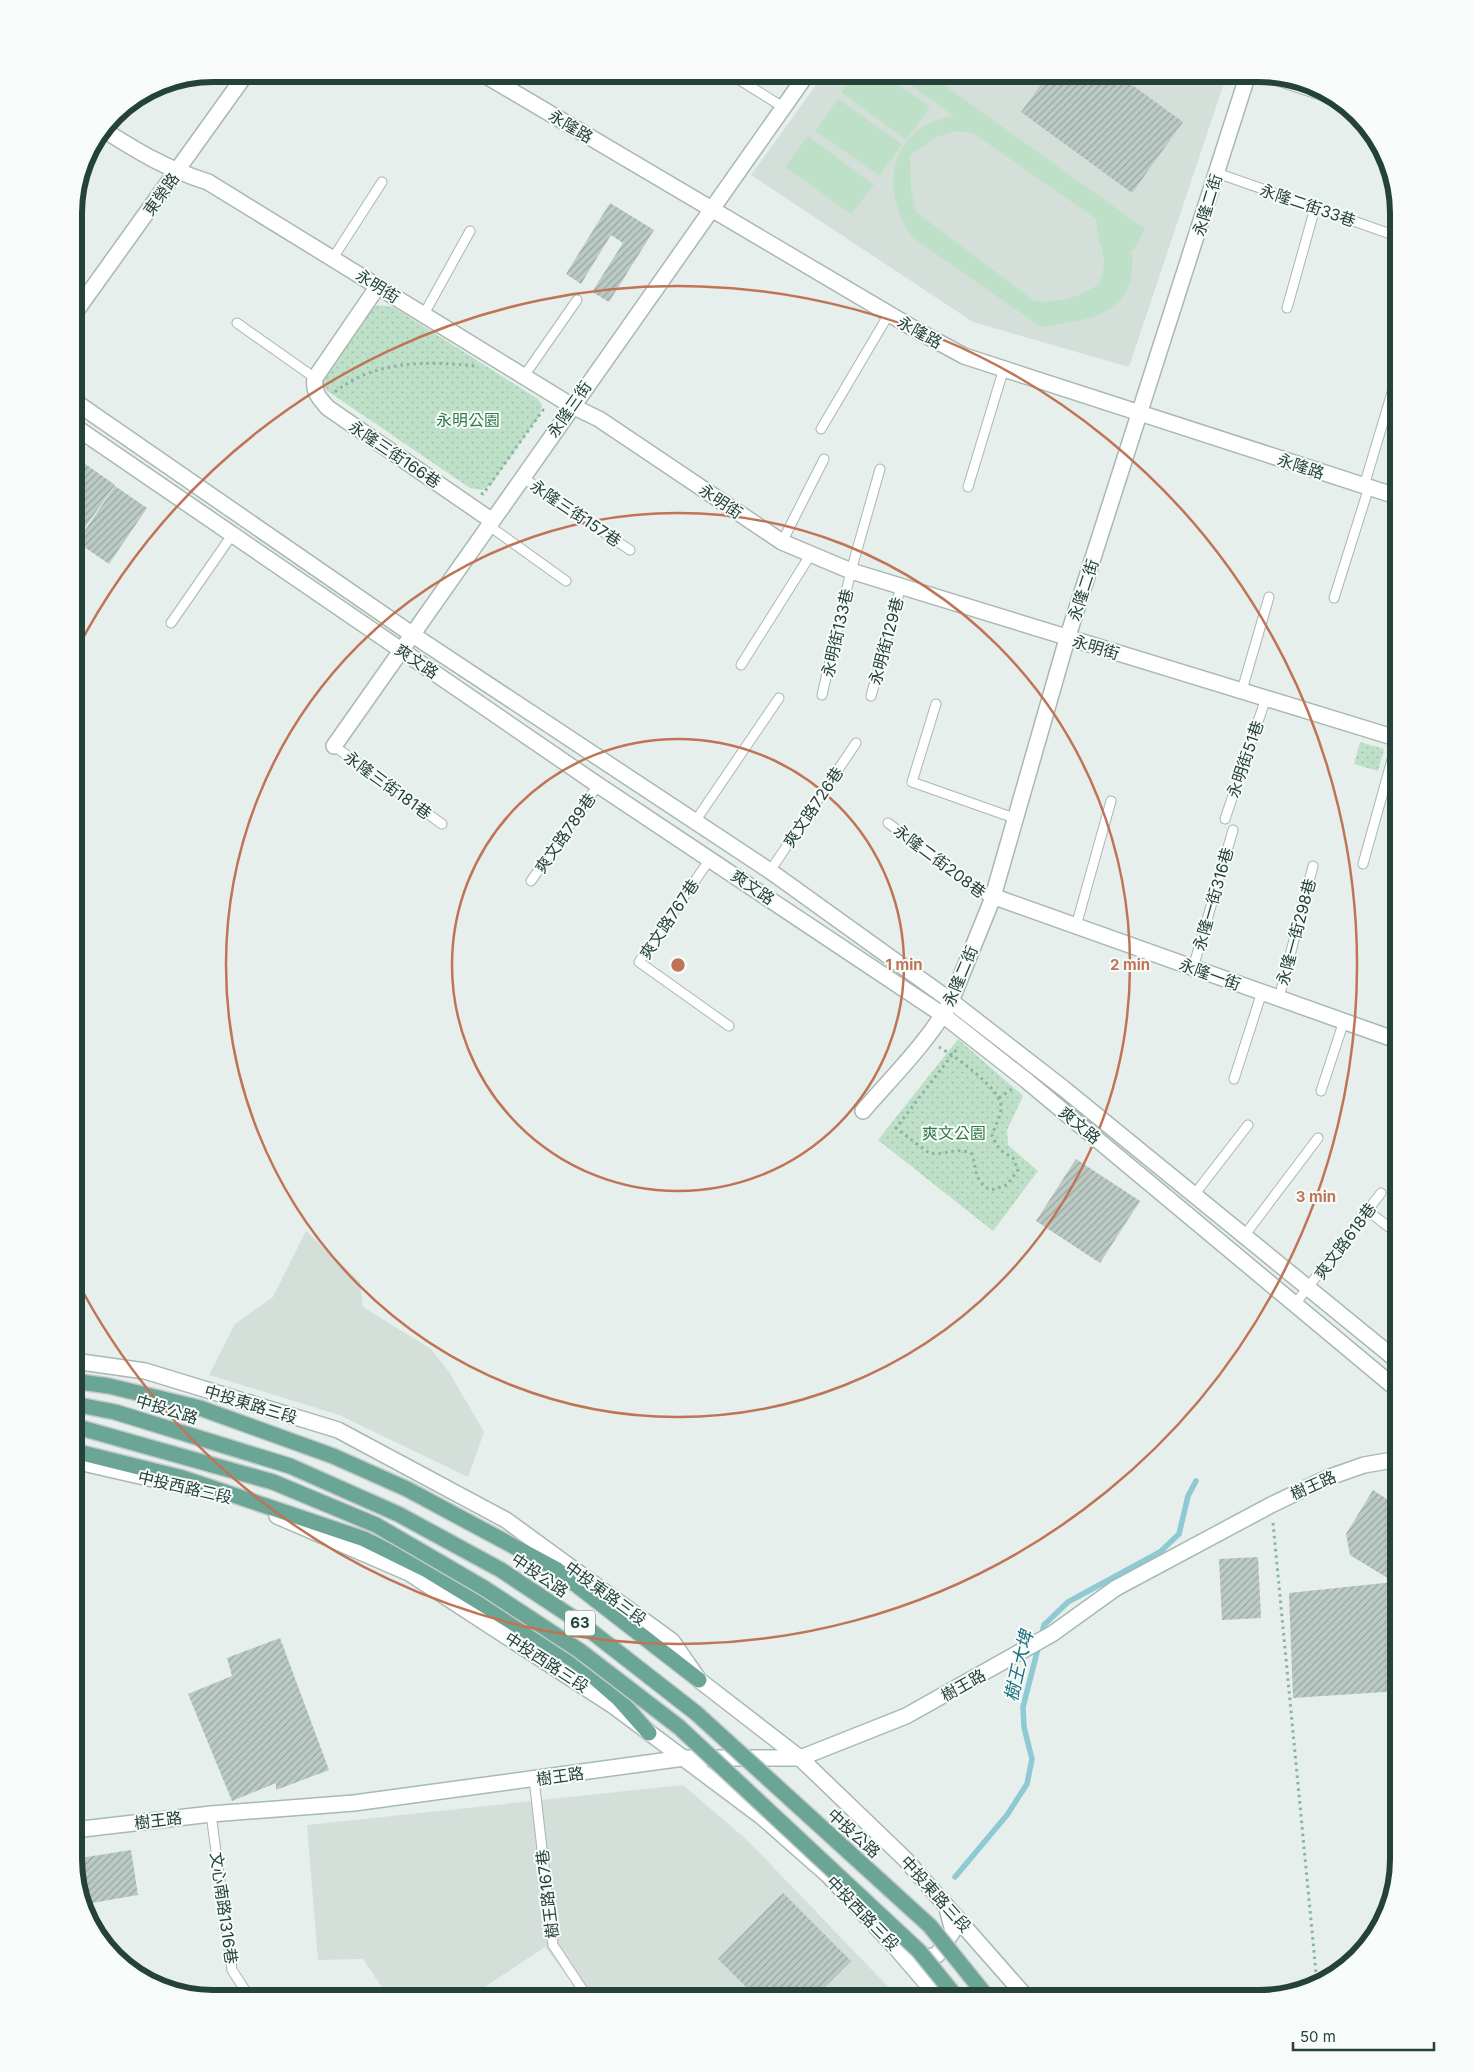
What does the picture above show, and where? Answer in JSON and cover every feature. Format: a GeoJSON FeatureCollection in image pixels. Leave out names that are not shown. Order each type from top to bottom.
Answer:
{"type":"FeatureCollection","features":[{"type":"Feature","properties":{"kind":"main road"},"geometry":{"type":"LineString","coordinates":[[82,1382],[109,1386],[200,1408],[333,1456],[407,1489],[556,1569],[699,1680]]}},
{"type":"Feature","properties":{"kind":"main road","name":"中投公路"},"geometry":{"type":"LineString","coordinates":[[82,1406],[115,1412],[290,1466],[398,1514],[501,1570],[578,1621],[696,1713],[930,1926],[981,1990]]}},
{"type":"Feature","properties":{"kind":"main road","name":"63"},"geometry":{"type":"LineString","coordinates":[[82,1428],[273,1482],[376,1525],[484,1588],[580,1651],[679,1727],[919,1951],[951,1990]]}},
{"type":"Feature","properties":{"kind":"main road"},"geometry":{"type":"LineString","coordinates":[[82,1453],[183,1478],[364,1539],[427,1570],[574,1660],[618,1698],[649,1732]]}},
{"type":"Feature","properties":{"kind":"street","name":"東榮路"},"geometry":{"type":"LineString","coordinates":[[83,302],[240,82]]}},
{"type":"Feature","properties":{"kind":"street","name":"永隆路"},"geometry":{"type":"LineString","coordinates":[[497,82],[889,314],[964,356],[1390,494]]}},
{"type":"Feature","properties":{"kind":"street","name":"永隆三街"},"geometry":{"type":"LineString","coordinates":[[334,746],[402,651],[489,522],[801,83]]}},
{"type":"Feature","properties":{"kind":"street","name":"永隆二街"},"geometry":{"type":"LineString","coordinates":[[863,1110],[926,1038],[943,1015],[951,1001],[992,898],[1067,639],[1245,83]]}},
{"type":"Feature","properties":{"kind":"street","name":"永明街"},"geometry":{"type":"LineString","coordinates":[[110,134],[153,161],[177,172],[208,182],[572,406],[600,419],[782,542],[851,571],[1067,639],[1390,735]]}},
{"type":"Feature","properties":{"kind":"street"},"geometry":{"type":"LineString","coordinates":[[315,378],[378,286]]}},
{"type":"Feature","properties":{"kind":"street","name":"永隆三街166巷"},"geometry":{"type":"LineString","coordinates":[[315,378],[314,388],[317,396],[328,408],[489,522]]}},
{"type":"Feature","properties":{"kind":"street","name":"爽文路"},"geometry":{"type":"LineString","coordinates":[[83,407],[413,635],[694,823],[770,871],[951,1001],[1390,1355]]}},
{"type":"Feature","properties":{"kind":"street","name":"爽文路"},"geometry":{"type":"LineString","coordinates":[[83,432],[598,785],[943,1015],[1027,1081],[1390,1383]]}},
{"type":"Feature","properties":{"kind":"street","name":"永隆一街"},"geometry":{"type":"LineString","coordinates":[[992,898],[1390,1037]]}},
{"type":"Feature","properties":{"kind":"street","name":"中投東路三段"},"geometry":{"type":"LineString","coordinates":[[82,1361],[145,1371],[338,1430],[506,1520],[672,1641],[699,1680],[800,1758],[904,1859],[1021,1990]]}},
{"type":"Feature","properties":{"kind":"street","name":"樹王路"},"geometry":{"type":"LineString","coordinates":[[82,1829],[211,1814],[354,1803],[684,1758],[800,1758],[906,1716],[1052,1634],[1116,1588],[1271,1505],[1327,1478],[1364,1465],[1390,1461]]}},
{"type":"Feature","properties":{"kind":"street","name":"中投西路三段"},"geometry":{"type":"LineString","coordinates":[[82,1463],[232,1497],[410,1573],[615,1706],[769,1823],[828,1875],[933,1990]]}},
{"type":"Feature","properties":{"kind":"street"},"geometry":{"type":"LineString","coordinates":[[896,1948],[916,1958],[937,1955],[953,1931],[947,1905]]}},
{"type":"Feature","properties":{"kind":"lane"},"geometry":{"type":"LineString","coordinates":[[744,83],[783,107]]}},
{"type":"Feature","properties":{"kind":"lane","name":"永隆二街33巷"},"geometry":{"type":"LineString","coordinates":[[1217,173],[1390,234]]}},
{"type":"Feature","properties":{"kind":"lane"},"geometry":{"type":"LineString","coordinates":[[333,258],[382,182]]}},
{"type":"Feature","properties":{"kind":"lane"},"geometry":{"type":"LineString","coordinates":[[1287,308],[1315,208]]}},
{"type":"Feature","properties":{"kind":"lane"},"geometry":{"type":"LineString","coordinates":[[424,314],[470,231]]}},
{"type":"Feature","properties":{"kind":"lane"},"geometry":{"type":"LineString","coordinates":[[524,376],[577,300]]}},
{"type":"Feature","properties":{"kind":"lane"},"geometry":{"type":"LineString","coordinates":[[821,429],[889,314]]}},
{"type":"Feature","properties":{"kind":"lane"},"geometry":{"type":"LineString","coordinates":[[237,323],[315,378]]}},
{"type":"Feature","properties":{"kind":"lane"},"geometry":{"type":"LineString","coordinates":[[968,487],[1004,368]]}},
{"type":"Feature","properties":{"kind":"lane"},"geometry":{"type":"LineString","coordinates":[[1334,598],[1390,401]]}},
{"type":"Feature","properties":{"kind":"lane"},"geometry":{"type":"LineString","coordinates":[[782,542],[824,459]]}},
{"type":"Feature","properties":{"kind":"lane","name":"永明街133巷"},"geometry":{"type":"LineString","coordinates":[[822,695],[851,571],[880,469]]}},
{"type":"Feature","properties":{"kind":"lane","name":"永隆三街157巷"},"geometry":{"type":"LineString","coordinates":[[522,476],[630,550]]}},
{"type":"Feature","properties":{"kind":"lane"},"geometry":{"type":"LineString","coordinates":[[489,522],[566,581]]}},
{"type":"Feature","properties":{"kind":"lane"},"geometry":{"type":"LineString","coordinates":[[171,623],[232,536]]}},
{"type":"Feature","properties":{"kind":"lane"},"geometry":{"type":"LineString","coordinates":[[741,665],[811,554]]}},
{"type":"Feature","properties":{"kind":"lane","name":"永明街129巷"},"geometry":{"type":"LineString","coordinates":[[871,696],[901,586]]}},
{"type":"Feature","properties":{"kind":"lane"},"geometry":{"type":"LineString","coordinates":[[1242,690],[1269,598]]}},
{"type":"Feature","properties":{"kind":"lane"},"geometry":{"type":"LineString","coordinates":[[694,823],[779,698]]}},
{"type":"Feature","properties":{"kind":"lane","name":"永明街51巷"},"geometry":{"type":"LineString","coordinates":[[1225,819],[1266,698]]}},
{"type":"Feature","properties":{"kind":"lane"},"geometry":{"type":"LineString","coordinates":[[936,704],[912,782],[1014,818]]}},
{"type":"Feature","properties":{"kind":"lane","name":"爽文路726巷"},"geometry":{"type":"LineString","coordinates":[[770,871],[856,744]]}},
{"type":"Feature","properties":{"kind":"lane","name":"永隆三街181巷"},"geometry":{"type":"LineString","coordinates":[[334,746],[442,824]]}},
{"type":"Feature","properties":{"kind":"lane"},"geometry":{"type":"LineString","coordinates":[[1363,864],[1390,770]]}},
{"type":"Feature","properties":{"kind":"lane","name":"爽文路789巷"},"geometry":{"type":"LineString","coordinates":[[531,881],[598,785]]}},
{"type":"Feature","properties":{"kind":"lane"},"geometry":{"type":"LineString","coordinates":[[1076,926],[1111,800]]}},
{"type":"Feature","properties":{"kind":"lane","name":"永隆二街208巷"},"geometry":{"type":"LineString","coordinates":[[888,822],[992,898]]}},
{"type":"Feature","properties":{"kind":"lane","name":"永隆一街316巷"},"geometry":{"type":"LineString","coordinates":[[1193,968],[1233,830]]}},
{"type":"Feature","properties":{"kind":"lane","name":"爽文路767巷"},"geometry":{"type":"LineString","coordinates":[[710,859],[639,962],[729,1026]]}},
{"type":"Feature","properties":{"kind":"lane","name":"永隆一街298巷"},"geometry":{"type":"LineString","coordinates":[[1278,998],[1313,866]]}},
{"type":"Feature","properties":{"kind":"lane"},"geometry":{"type":"LineString","coordinates":[[1234,1079],[1262,992]]}},
{"type":"Feature","properties":{"kind":"lane"},"geometry":{"type":"LineString","coordinates":[[1321,1091],[1344,1021]]}},
{"type":"Feature","properties":{"kind":"lane"},"geometry":{"type":"LineString","coordinates":[[1194,1195],[1248,1125]]}},
{"type":"Feature","properties":{"kind":"lane"},"geometry":{"type":"LineString","coordinates":[[1244,1236],[1318,1138]]}},
{"type":"Feature","properties":{"kind":"lane","name":"爽文路618巷"},"geometry":{"type":"LineString","coordinates":[[1295,1304],[1381,1193]]}},
{"type":"Feature","properties":{"kind":"lane"},"geometry":{"type":"LineString","coordinates":[[1368,1211],[1390,1228]]}},
{"type":"Feature","properties":{"kind":"lane","name":"樹王路167巷"},"geometry":{"type":"LineString","coordinates":[[534,1779],[553,1945],[582,1989]]}},
{"type":"Feature","properties":{"kind":"lane","name":"文心南路1316巷"},"geometry":{"type":"LineString","coordinates":[[211,1814],[232,1970],[244,1989]]}},
{"type":"Feature","properties":{"kind":"path"},"geometry":{"type":"LineString","coordinates":[[331,396],[350,380],[382,368],[418,362],[480,367]]}},
{"type":"Feature","properties":{"kind":"path"},"geometry":{"type":"LineString","coordinates":[[475,489],[483,494],[496,477],[543,410],[538,403]]}},
{"type":"Feature","properties":{"kind":"path"},"geometry":{"type":"LineString","coordinates":[[952,1055],[999,1098],[1002,1108],[992,1136],[1000,1150],[1013,1158],[1018,1170],[1007,1185],[991,1190],[982,1186],[977,1178],[972,1154],[965,1150],[936,1154],[929,1153],[896,1128],[952,1055]]}},
{"type":"Feature","properties":{"kind":"path"},"geometry":{"type":"LineString","coordinates":[[1271,1505],[1316,1977]]}},
{"type":"Feature","properties":{"kind":"shaded area"},"geometry":{"type":"Polygon","coordinates":[[[818,83],[1224,83],[1129,367],[973,322],[751,175],[818,83]]]}},
{"type":"Feature","properties":{"kind":"shaded area"},"geometry":{"type":"Polygon","coordinates":[[[306,1231],[360,1282],[363,1307],[431,1349],[449,1372],[484,1432],[468,1477],[339,1415],[209,1375],[235,1324],[273,1297],[306,1231]]]}},
{"type":"Feature","properties":{"kind":"shaded area"},"geometry":{"type":"Polygon","coordinates":[[[683,1785],[747,1840],[891,1990],[577,1989],[545,1947],[481,1989],[383,1989],[363,1959],[318,1960],[307,1825],[683,1785]]]}},
{"type":"Feature","properties":{"kind":"green space"},"geometry":{"type":"Polygon","coordinates":[[[848,83],[896,83],[930,107],[906,140],[841,92],[848,83]]]}},
{"type":"Feature","properties":{"kind":"green space"},"geometry":{"type":"Polygon","coordinates":[[[908,83],[941,83],[1145,229],[1133,251],[1130,249],[1133,262],[1131,276],[1127,291],[1119,302],[1096,316],[1041,327],[913,238],[904,224],[898,209],[893,179],[901,150],[911,137],[927,124],[953,116],[908,83]],[[955,131],[937,137],[910,155],[911,188],[916,212],[1035,301],[1061,300],[1084,293],[1099,284],[1104,258],[1096,219],[973,133],[955,131]]]}},
{"type":"Feature","properties":{"kind":"green space"},"geometry":{"type":"Polygon","coordinates":[[[838,99],[902,144],[880,176],[815,131],[838,99]]]}},
{"type":"Feature","properties":{"kind":"green space"},"geometry":{"type":"Polygon","coordinates":[[[808,136],[874,185],[851,214],[785,167],[808,136]]]}},
{"type":"Feature","properties":{"kind":"green space","name":"永明公園"},"geometry":{"type":"Polygon","coordinates":[[[378,305],[393,307],[538,399],[542,405],[540,415],[491,485],[482,490],[470,488],[326,390],[323,386],[323,379],[371,309],[378,305]]]}},
{"type":"Feature","properties":{"kind":"green space"},"geometry":{"type":"Polygon","coordinates":[[[1360,742],[1384,749],[1378,771],[1354,764],[1360,742]]]}},
{"type":"Feature","properties":{"kind":"green space","name":"爽文公園"},"geometry":{"type":"Polygon","coordinates":[[[958,1039],[1023,1096],[1007,1130],[1008,1145],[1038,1171],[993,1231],[878,1140],[958,1039]]]}},
{"type":"Feature","properties":{"kind":"building"},"geometry":{"type":"Polygon","coordinates":[[[1043,83],[1129,83],[1183,122],[1132,193],[1021,112],[1043,83]]]}},
{"type":"Feature","properties":{"kind":"building"},"geometry":{"type":"Polygon","coordinates":[[[610,203],[654,230],[609,302],[592,292],[623,243],[611,235],[581,284],[566,274],[610,203]]]}},
{"type":"Feature","properties":{"kind":"building"},"geometry":{"type":"Polygon","coordinates":[[[83,462],[115,485],[83,531],[83,462]]]}},
{"type":"Feature","properties":{"kind":"building"},"geometry":{"type":"Polygon","coordinates":[[[115,486],[147,508],[109,564],[83,546],[83,533],[115,486]]]}},
{"type":"Feature","properties":{"kind":"building"},"geometry":{"type":"Polygon","coordinates":[[[1076,1159],[1140,1201],[1100,1263],[1036,1221],[1076,1159]]]}},
{"type":"Feature","properties":{"kind":"building"},"geometry":{"type":"Polygon","coordinates":[[[1373,1490],[1390,1501],[1390,1580],[1350,1555],[1346,1534],[1373,1490]]]}},
{"type":"Feature","properties":{"kind":"building"},"geometry":{"type":"Polygon","coordinates":[[[1258,1557],[1261,1618],[1222,1620],[1219,1559],[1258,1557]]]}},
{"type":"Feature","properties":{"kind":"building"},"geometry":{"type":"Polygon","coordinates":[[[1390,1582],[1390,1692],[1293,1698],[1289,1593],[1390,1582]]]}},
{"type":"Feature","properties":{"kind":"building"},"geometry":{"type":"Polygon","coordinates":[[[280,1638],[329,1770],[276,1790],[276,1783],[232,1801],[188,1694],[232,1676],[227,1658],[280,1638]]]}},
{"type":"Feature","properties":{"kind":"building"},"geometry":{"type":"Polygon","coordinates":[[[131,1850],[138,1895],[90,1903],[82,1858],[131,1850]]]}},
{"type":"Feature","properties":{"kind":"building"},"geometry":{"type":"Polygon","coordinates":[[[783,1893],[851,1961],[822,1990],[814,1990],[811,1987],[808,1990],[749,1990],[718,1959],[783,1893]]]}},
{"type":"Feature","properties":{"kind":"waterway","name":"樹王大埤"},"geometry":{"type":"LineString","coordinates":[[955,1877],[1007,1815],[1027,1784],[1032,1759],[1024,1727],[1023,1707],[1044,1625],[1068,1602],[1160,1552],[1179,1534],[1188,1496],[1196,1481]]}}]}
